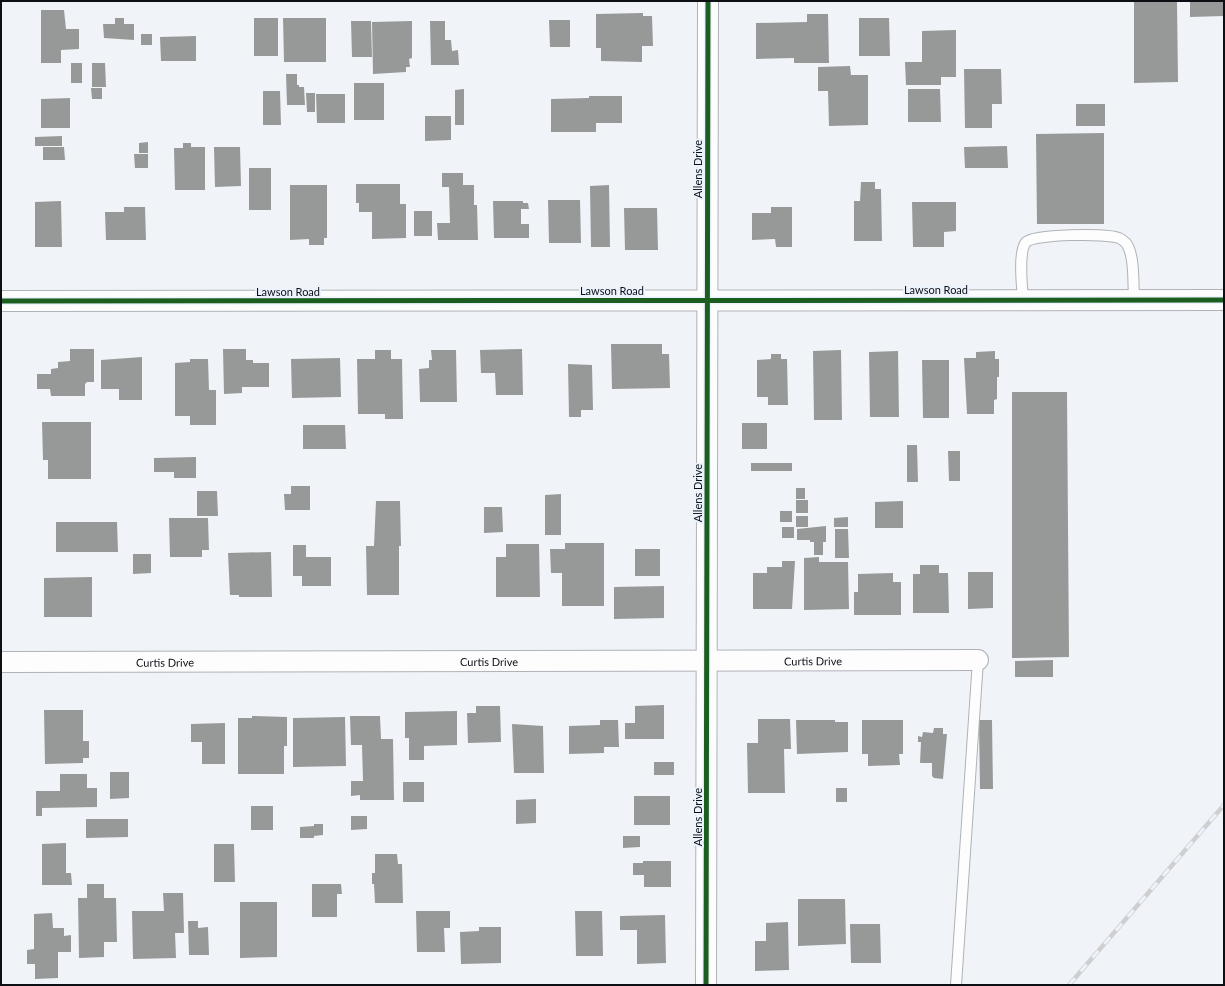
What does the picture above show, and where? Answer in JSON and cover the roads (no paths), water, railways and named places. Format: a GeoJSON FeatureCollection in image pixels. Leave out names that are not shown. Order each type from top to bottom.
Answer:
{"type":"FeatureCollection","features":[{"type":"Feature","properties":{"kind":"street","name":"Allens Drive"},"geometry":{"type":"LineString","coordinates":[[706,985],[708,1]]}},
{"type":"Feature","properties":{"kind":"street","name":"Lawson Road"},"geometry":{"type":"LineString","coordinates":[[1,301],[1224,300]]}},
{"type":"Feature","properties":{"kind":"street","name":"Curtis Drive"},"geometry":{"type":"LineString","coordinates":[[1,662],[978,660]]}},
{"type":"Feature","properties":{"kind":"lane"},"geometry":{"type":"LineString","coordinates":[[1023,299],[1022,252],[1027,242],[1031,239],[1045,236],[1109,236],[1120,238],[1126,244],[1130,252],[1134,300]]}},
{"type":"Feature","properties":{"kind":"lane"},"geometry":{"type":"LineString","coordinates":[[956,985],[978,660]]}},
{"type":"Feature","properties":{"kind":"railway"},"geometry":{"type":"LineString","coordinates":[[1069,985],[1224,805]]}}]}
